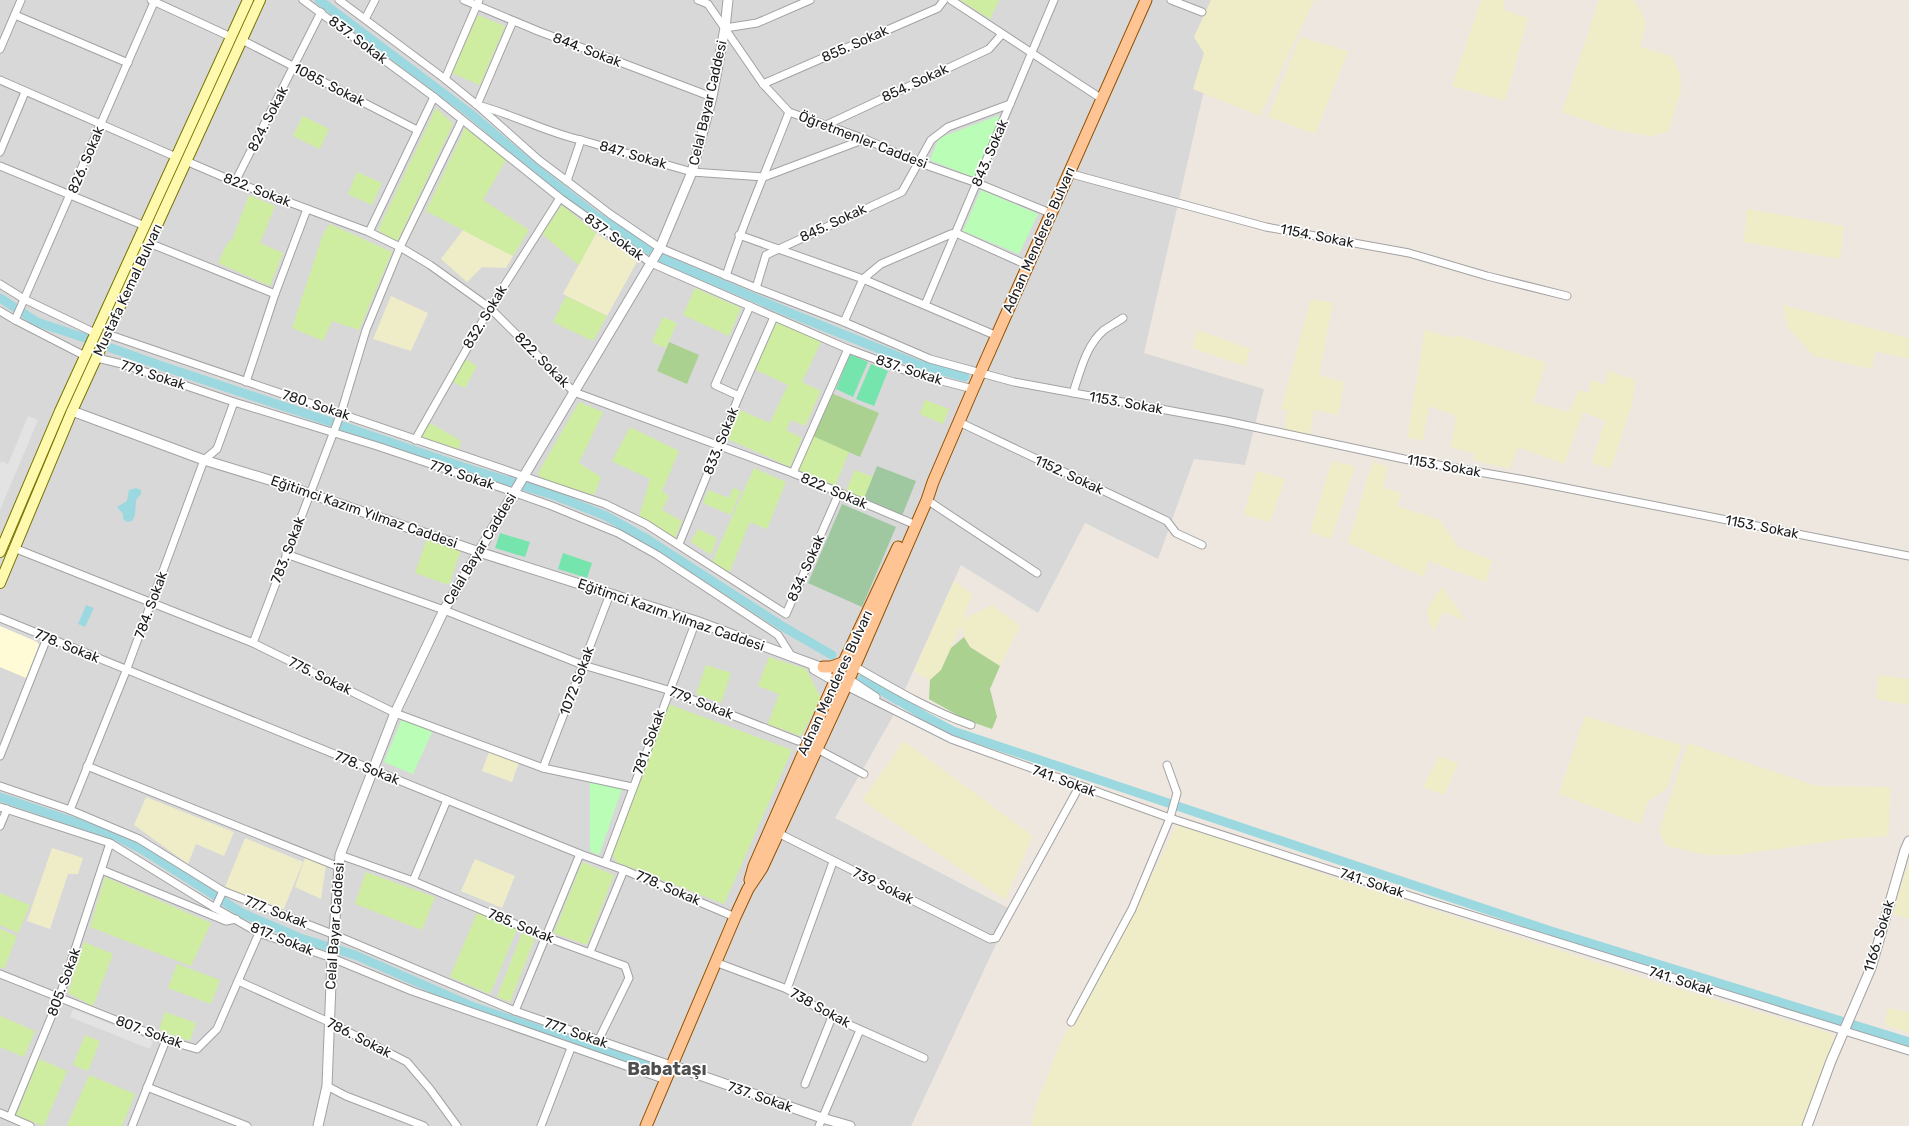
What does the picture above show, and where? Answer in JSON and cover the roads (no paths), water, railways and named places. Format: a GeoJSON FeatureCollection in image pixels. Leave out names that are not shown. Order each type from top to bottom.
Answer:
{"type":"FeatureCollection","features":[{"type":"Feature","properties":{"kind":"main road","name":"Mustafa Kemal Bulvarı"},"geometry":{"type":"LineString","coordinates":[[0,552],[95,333],[248,0]]}},
{"type":"Feature","properties":{"kind":"main road","name":"Mustafa Kemal Bulvarı"},"geometry":{"type":"LineString","coordinates":[[0,583],[72,411],[260,0]]}},
{"type":"Feature","properties":{"kind":"main road","name":"Adnan Menderes Bulvarı"},"geometry":{"type":"LineString","coordinates":[[748,889],[754,866],[850,664],[933,482],[1027,265],[1146,0]]}},
{"type":"Feature","properties":{"kind":"main road","name":"Adnan Menderes Bulvarı"},"geometry":{"type":"LineString","coordinates":[[913,524],[927,500],[933,482]]}},
{"type":"Feature","properties":{"kind":"main road"},"geometry":{"type":"LineString","coordinates":[[823,667],[850,664]]}},
{"type":"Feature","properties":{"kind":"main road","name":"Adnan Menderes Bulvarı"},"geometry":{"type":"LineString","coordinates":[[646,1126],[735,917],[748,889],[762,868],[817,749],[842,680]]}},
{"type":"Feature","properties":{"kind":"street"},"geometry":{"type":"LineString","coordinates":[[0,49],[21,0]]}},
{"type":"Feature","properties":{"kind":"street","name":"837. Sokak"},"geometry":{"type":"LineString","coordinates":[[303,0],[434,97],[560,198],[651,263],[848,349],[915,374],[973,389]]}},
{"type":"Feature","properties":{"kind":"street","name":"837. Sokak"},"geometry":{"type":"LineString","coordinates":[[339,0],[445,79],[539,160],[610,214],[660,248],[726,276],[844,322],[930,359],[980,373]]}},
{"type":"Feature","properties":{"kind":"street"},"geometry":{"type":"LineString","coordinates":[[365,19],[374,0]]}},
{"type":"Feature","properties":{"kind":"street","name":"844. Sokak"},"geometry":{"type":"LineString","coordinates":[[464,0],[478,3],[513,21],[712,98]]}},
{"type":"Feature","properties":{"kind":"street","name":"Öğretmenler Caddesi"},"geometry":{"type":"LineString","coordinates":[[698,0],[708,4],[763,84],[789,112],[865,140],[917,162],[977,183],[1050,213]]}},
{"type":"Feature","properties":{"kind":"street","name":"Celal Bayar Caddesi"},"geometry":{"type":"LineString","coordinates":[[318,1126],[326,1086],[332,958],[335,935],[340,855],[395,713],[444,610],[660,248],[692,172],[712,98],[725,28],[728,0]]}},
{"type":"Feature","properties":{"kind":"street"},"geometry":{"type":"LineString","coordinates":[[725,28],[757,23],[810,0]]}},
{"type":"Feature","properties":{"kind":"street","name":"855. Sokak"},"geometry":{"type":"LineString","coordinates":[[763,84],[938,8],[944,0]]}},
{"type":"Feature","properties":{"kind":"street"},"geometry":{"type":"LineString","coordinates":[[951,0],[1102,99]]}},
{"type":"Feature","properties":{"kind":"street","name":"843. Sokak"},"geometry":{"type":"LineString","coordinates":[[925,305],[1030,53],[1054,0]]}},
{"type":"Feature","properties":{"kind":"street"},"geometry":{"type":"LineString","coordinates":[[1172,0],[1202,12]]}},
{"type":"Feature","properties":{"kind":"street"},"geometry":{"type":"LineString","coordinates":[[153,1],[231,37]]}},
{"type":"Feature","properties":{"kind":"street","name":"826. Sokak"},"geometry":{"type":"LineString","coordinates":[[15,320],[128,63],[153,1]]}},
{"type":"Feature","properties":{"kind":"street"},"geometry":{"type":"LineString","coordinates":[[445,79],[478,3]]}},
{"type":"Feature","properties":{"kind":"street","name":"824. Sokak"},"geometry":{"type":"LineString","coordinates":[[235,182],[321,12]]}},
{"type":"Feature","properties":{"kind":"street"},"geometry":{"type":"LineString","coordinates":[[15,15],[128,63]]}},
{"type":"Feature","properties":{"kind":"street"},"geometry":{"type":"LineString","coordinates":[[513,21],[477,105],[496,110],[566,136],[581,140]]}},
{"type":"Feature","properties":{"kind":"street","name":"854. Sokak"},"geometry":{"type":"LineString","coordinates":[[824,126],[989,48],[1002,34]]}},
{"type":"Feature","properties":{"kind":"street","name":"1085. Sokak"},"geometry":{"type":"LineString","coordinates":[[242,40],[417,130]]}},
{"type":"Feature","properties":{"kind":"street"},"geometry":{"type":"LineString","coordinates":[[0,80],[176,157]]}},
{"type":"Feature","properties":{"kind":"street"},"geometry":{"type":"LineString","coordinates":[[0,152],[25,92]]}},
{"type":"Feature","properties":{"kind":"street"},"geometry":{"type":"LineString","coordinates":[[368,232],[434,97]]}},
{"type":"Feature","properties":{"kind":"street","name":"845. Sokak"},"geometry":{"type":"LineString","coordinates":[[756,288],[766,255],[902,192],[917,162],[931,140],[948,127],[1010,104]]}},
{"type":"Feature","properties":{"kind":"street"},"geometry":{"type":"LineString","coordinates":[[726,276],[739,235],[764,177],[789,112]]}},
{"type":"Feature","properties":{"kind":"street","name":"783. Sokak"},"geometry":{"type":"LineString","coordinates":[[253,643],[341,413],[366,330],[400,247],[462,120]]}},
{"type":"Feature","properties":{"kind":"street","name":"847. Sokak"},"geometry":{"type":"LineString","coordinates":[[567,181],[581,140],[692,172],[764,177],[865,140]]}},
{"type":"Feature","properties":{"kind":"street","name":"822. Sokak"},"geometry":{"type":"LineString","coordinates":[[186,161],[235,182],[368,232],[400,247],[430,265],[490,308],[574,392],[793,473],[913,524]]}},
{"type":"Feature","properties":{"kind":"street"},"geometry":{"type":"LineString","coordinates":[[0,166],[71,194],[145,226]]}},
{"type":"Feature","properties":{"kind":"street","name":"1154. Sokak"},"geometry":{"type":"LineString","coordinates":[[1068,173],[1266,227],[1410,253],[1487,276],[1567,296]]}},
{"type":"Feature","properties":{"kind":"street","name":"832. Sokak"},"geometry":{"type":"LineString","coordinates":[[415,440],[490,308],[560,198]]}},
{"type":"Feature","properties":{"kind":"street"},"geometry":{"type":"LineString","coordinates":[[246,382],[275,294],[307,209]]}},
{"type":"Feature","properties":{"kind":"street"},"geometry":{"type":"LineString","coordinates":[[844,322],[863,279],[881,264],[956,233],[1027,265]]}},
{"type":"Feature","properties":{"kind":"street"},"geometry":{"type":"LineString","coordinates":[[739,235],[863,279],[997,336]]}},
{"type":"Feature","properties":{"kind":"street"},"geometry":{"type":"LineString","coordinates":[[149,243],[275,294]]}},
{"type":"Feature","properties":{"kind":"street"},"geometry":{"type":"LineString","coordinates":[[0,284],[24,299],[95,333]]}},
{"type":"Feature","properties":{"kind":"street","name":"833. Sokak"},"geometry":{"type":"LineString","coordinates":[[679,544],[739,396],[715,385],[750,306]]}},
{"type":"Feature","properties":{"kind":"street"},"geometry":{"type":"LineString","coordinates":[[0,311],[85,356]]}},
{"type":"Feature","properties":{"kind":"street"},"geometry":{"type":"LineString","coordinates":[[739,396],[774,317]]}},
{"type":"Feature","properties":{"kind":"street"},"geometry":{"type":"LineString","coordinates":[[1072,393],[1083,363],[1092,346],[1103,331],[1123,318]]}},
{"type":"Feature","properties":{"kind":"street","name":"780. Sokak"},"geometry":{"type":"LineString","coordinates":[[107,334],[524,476],[623,512],[679,544]]}},
{"type":"Feature","properties":{"kind":"street"},"geometry":{"type":"LineString","coordinates":[[793,473],[848,349]]}},
{"type":"Feature","properties":{"kind":"street","name":"779. Sokak"},"geometry":{"type":"LineString","coordinates":[[97,358],[122,364],[514,493],[552,506],[610,530],[658,555],[778,635],[792,657]]}},
{"type":"Feature","properties":{"kind":"street","name":"1153. Sokak"},"geometry":{"type":"LineString","coordinates":[[980,373],[1014,382],[1226,421],[1404,459],[1525,480],[1909,556]]}},
{"type":"Feature","properties":{"kind":"street","name":"784. Sokak"},"geometry":{"type":"LineString","coordinates":[[70,810],[126,671],[204,460],[217,449],[234,402]]}},
{"type":"Feature","properties":{"kind":"street","name":"Eğitimci Kazım Yılmaz Caddesi"},"geometry":{"type":"LineString","coordinates":[[72,411],[204,460],[310,494],[479,552],[696,621],[823,667],[842,680]]}},
{"type":"Feature","properties":{"kind":"street","name":"1152. Sokak"},"geometry":{"type":"LineString","coordinates":[[959,422],[1167,521],[1176,533],[1202,545]]}},
{"type":"Feature","properties":{"kind":"street","name":"834. Sokak"},"geometry":{"type":"LineString","coordinates":[[679,544],[786,614],[840,493]]}},
{"type":"Feature","properties":{"kind":"street"},"geometry":{"type":"LineString","coordinates":[[927,500],[1038,573]]}},
{"type":"Feature","properties":{"kind":"street","name":"775. Sokak"},"geometry":{"type":"LineString","coordinates":[[14,548],[253,643],[395,713],[542,768],[632,787]]}},
{"type":"Feature","properties":{"kind":"street","name":"779. Sokak"},"geometry":{"type":"LineString","coordinates":[[286,554],[444,610],[583,665],[668,690],[798,741]]}},
{"type":"Feature","properties":{"kind":"street","name":"1072 Sokak"},"geometry":{"type":"LineString","coordinates":[[542,768],[610,594]]}},
{"type":"Feature","properties":{"kind":"street","name":"778. Sokak"},"geometry":{"type":"LineString","coordinates":[[0,618],[126,671],[580,854],[624,870],[735,917]]}},
{"type":"Feature","properties":{"kind":"street","name":"781. Sokak"},"geometry":{"type":"LineString","coordinates":[[605,863],[668,690],[696,621]]}},
{"type":"Feature","properties":{"kind":"street"},"geometry":{"type":"LineString","coordinates":[[0,756],[47,638]]}},
{"type":"Feature","properties":{"kind":"street","name":"Eğitimci Kazım Yılmaz Caddesi"},"geometry":{"type":"LineString","coordinates":[[792,657],[842,680]]}},
{"type":"Feature","properties":{"kind":"street"},"geometry":{"type":"LineString","coordinates":[[850,664],[941,714],[971,726]]}},
{"type":"Feature","properties":{"kind":"street","name":"741. Sokak"},"geometry":{"type":"LineString","coordinates":[[842,680],[951,740],[1078,787],[1170,818],[1741,1000],[1844,1029],[1909,1051]]}},
{"type":"Feature","properties":{"kind":"street"},"geometry":{"type":"LineString","coordinates":[[817,749],[864,774]]}},
{"type":"Feature","properties":{"kind":"street"},"geometry":{"type":"LineString","coordinates":[[1071,1022],[1132,909],[1170,818],[1177,793],[1167,765]]}},
{"type":"Feature","properties":{"kind":"street"},"geometry":{"type":"LineString","coordinates":[[87,766],[339,867]]}},
{"type":"Feature","properties":{"kind":"street","name":"777. Sokak"},"geometry":{"type":"LineString","coordinates":[[0,786],[70,810],[139,839],[223,891],[335,935],[515,1011],[671,1066]]}},
{"type":"Feature","properties":{"kind":"street","name":"739 Sokak"},"geometry":{"type":"LineString","coordinates":[[778,833],[833,862],[990,939],[996,938],[1078,787]]}},
{"type":"Feature","properties":{"kind":"street"},"geometry":{"type":"LineString","coordinates":[[412,881],[447,800]]}},
{"type":"Feature","properties":{"kind":"street"},"geometry":{"type":"LineString","coordinates":[[0,826],[3,808]]}},
{"type":"Feature","properties":{"kind":"street","name":"817. Sokak"},"geometry":{"type":"LineString","coordinates":[[3,808],[110,843],[215,908],[259,933],[332,958],[412,991],[571,1048],[666,1080]]}},
{"type":"Feature","properties":{"kind":"street","name":"1166. Sokak"},"geometry":{"type":"LineString","coordinates":[[1807,1126],[1848,1019],[1871,968],[1905,850],[1909,842]]}},
{"type":"Feature","properties":{"kind":"street","name":"805. Sokak"},"geometry":{"type":"LineString","coordinates":[[10,1117],[59,998],[110,843]]}},
{"type":"Feature","properties":{"kind":"street"},"geometry":{"type":"LineString","coordinates":[[515,1011],[580,854]]}},
{"type":"Feature","properties":{"kind":"street","name":"785. Sokak"},"geometry":{"type":"LineString","coordinates":[[340,855],[412,881],[546,936],[625,966],[629,978],[598,1041]]}},
{"type":"Feature","properties":{"kind":"street"},"geometry":{"type":"LineString","coordinates":[[787,990],[833,862]]}},
{"type":"Feature","properties":{"kind":"street"},"geometry":{"type":"LineString","coordinates":[[102,870],[226,921],[236,919]]}},
{"type":"Feature","properties":{"kind":"street"},"geometry":{"type":"LineString","coordinates":[[590,952],[624,870]]}},
{"type":"Feature","properties":{"kind":"street"},"geometry":{"type":"LineString","coordinates":[[215,908],[223,891]]}},
{"type":"Feature","properties":{"kind":"street","name":"807. Sokak"},"geometry":{"type":"LineString","coordinates":[[0,974],[166,1040],[197,1049],[217,1029],[259,933]]}},
{"type":"Feature","properties":{"kind":"street","name":"738 Sokak"},"geometry":{"type":"LineString","coordinates":[[715,962],[787,990],[832,1017],[924,1058]]}},
{"type":"Feature","properties":{"kind":"street","name":"786. Sokak"},"geometry":{"type":"LineString","coordinates":[[238,981],[329,1022],[407,1062],[430,1089],[456,1126]]}},
{"type":"Feature","properties":{"kind":"street"},"geometry":{"type":"LineString","coordinates":[[805,1084],[832,1017]]}},
{"type":"Feature","properties":{"kind":"street"},"geometry":{"type":"LineString","coordinates":[[821,1122],[860,1030]]}},
{"type":"Feature","properties":{"kind":"street"},"geometry":{"type":"LineString","coordinates":[[132,1126],[166,1040]]}},
{"type":"Feature","properties":{"kind":"street"},"geometry":{"type":"LineString","coordinates":[[541,1126],[571,1048]]}},
{"type":"Feature","properties":{"kind":"street","name":"737. Sokak"},"geometry":{"type":"LineString","coordinates":[[671,1066],[821,1122],[850,1126]]}},
{"type":"Feature","properties":{"kind":"street"},"geometry":{"type":"LineString","coordinates":[[326,1086],[346,1096],[424,1126]]}},
{"type":"Feature","properties":{"kind":"street"},"geometry":{"type":"LineString","coordinates":[[148,1087],[247,1126]]}},
{"type":"Feature","properties":{"kind":"street"},"geometry":{"type":"LineString","coordinates":[[0,1113],[30,1126]]}},
{"type":"Feature","properties":{"kind":"water"},"geometry":{"type":"Polygon","coordinates":[[[136,488],[141,490],[141,494],[136,500],[135,515],[132,521],[127,522],[123,519],[123,514],[117,507],[127,501],[129,490],[136,488]]]}},
{"type":"Feature","properties":{"kind":"water"},"geometry":{"type":"Polygon","coordinates":[[[86,605],[94,608],[85,627],[78,624],[86,605]]]}},
{"type":"Feature","properties":{"kind":"waterway"},"geometry":{"type":"LineString","coordinates":[[319,0],[471,114],[531,165],[595,215],[663,259],[790,313],[917,364],[965,377]]}},
{"type":"Feature","properties":{"kind":"waterway"},"geometry":{"type":"LineString","coordinates":[[0,298],[37,322],[85,338]]}},
{"type":"Feature","properties":{"kind":"waterway"},"geometry":{"type":"LineString","coordinates":[[111,348],[463,467],[556,496],[606,516],[647,539],[782,626],[832,655]]}},
{"type":"Feature","properties":{"kind":"waterway"},"geometry":{"type":"LineString","coordinates":[[862,679],[953,731],[1551,931],[1909,1042]]}},
{"type":"Feature","properties":{"kind":"waterway"},"geometry":{"type":"LineString","coordinates":[[0,797],[116,836],[143,850],[242,913],[300,938],[355,955],[474,1007],[651,1067]]}},
{"type":"Feature","properties":{"kind":"district","name":"Babataşı"},"geometry":{"type":"Point","coordinates":[667,1069]}}]}
